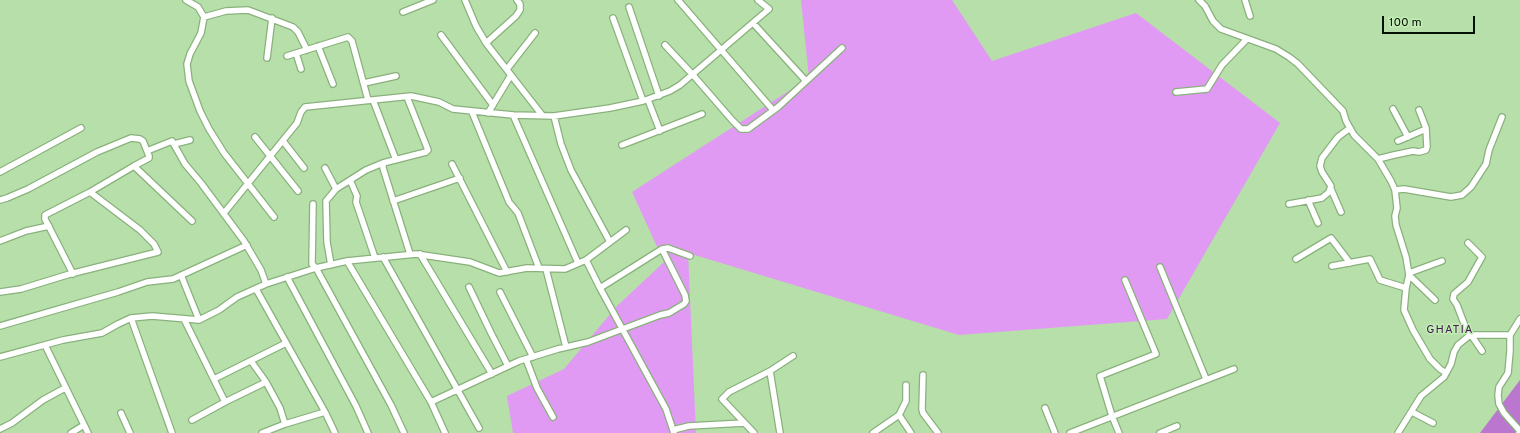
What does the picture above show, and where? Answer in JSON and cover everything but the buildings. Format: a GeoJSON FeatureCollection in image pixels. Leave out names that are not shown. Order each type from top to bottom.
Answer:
{"type":"FeatureCollection","features":[{"type":"Feature","properties":{"kind":"street"},"geometry":{"type":"LineString","coordinates":[[186,0],[198,7],[204,17],[201,33],[188,59],[189,82],[209,128],[224,153],[274,217]]}},
{"type":"Feature","properties":{"kind":"street"},"geometry":{"type":"LineString","coordinates":[[403,12],[433,0]]}},
{"type":"Feature","properties":{"kind":"street"},"geometry":{"type":"LineString","coordinates":[[465,0],[476,26],[486,43],[542,115]]}},
{"type":"Feature","properties":{"kind":"street"},"geometry":{"type":"LineString","coordinates":[[486,43],[516,16],[520,10],[520,4],[517,0]]}},
{"type":"Feature","properties":{"kind":"street"},"geometry":{"type":"LineString","coordinates":[[678,0],[773,110]]}},
{"type":"Feature","properties":{"kind":"street"},"geometry":{"type":"LineString","coordinates":[[224,213],[297,123],[301,112],[305,107],[411,96],[439,102],[453,109],[472,112],[513,116],[554,116],[610,108],[645,101],[680,86],[769,9],[758,0]]}},
{"type":"Feature","properties":{"kind":"street"},"geometry":{"type":"LineString","coordinates":[[1198,0],[1206,6],[1217,26],[1221,29],[1276,50],[1290,57],[1298,64],[1343,111],[1350,128],[1367,150],[1378,159],[1395,190],[1397,208],[1395,216],[1396,225],[1406,257],[1409,274],[1404,310],[1413,330],[1430,359],[1446,373]]}},
{"type":"Feature","properties":{"kind":"street"},"geometry":{"type":"LineString","coordinates":[[1246,0],[1250,16]]}},
{"type":"Feature","properties":{"kind":"street"},"geometry":{"type":"LineString","coordinates":[[628,7],[659,96]]}},
{"type":"Feature","properties":{"kind":"street"},"geometry":{"type":"LineString","coordinates":[[204,17],[235,10],[248,10],[293,27],[298,32],[307,50]]}},
{"type":"Feature","properties":{"kind":"street"},"geometry":{"type":"LineString","coordinates":[[267,58],[272,18]]}},
{"type":"Feature","properties":{"kind":"street"},"geometry":{"type":"LineString","coordinates":[[613,18],[645,101],[660,131]]}},
{"type":"Feature","properties":{"kind":"street"},"geometry":{"type":"LineString","coordinates":[[753,23],[806,81]]}},
{"type":"Feature","properties":{"kind":"street"},"geometry":{"type":"LineString","coordinates":[[506,69],[536,33]]}},
{"type":"Feature","properties":{"kind":"street"},"geometry":{"type":"LineString","coordinates":[[441,36],[493,105]]}},
{"type":"Feature","properties":{"kind":"street"},"geometry":{"type":"LineString","coordinates":[[288,56],[348,37],[352,41],[364,83],[396,160]]}},
{"type":"Feature","properties":{"kind":"street"},"geometry":{"type":"LineString","coordinates":[[1176,92],[1207,89],[1222,65],[1247,39]]}},
{"type":"Feature","properties":{"kind":"street"},"geometry":{"type":"LineString","coordinates":[[665,44],[741,129],[748,129],[773,110],[842,48]]}},
{"type":"Feature","properties":{"kind":"street"},"geometry":{"type":"LineString","coordinates":[[318,46],[333,84]]}},
{"type":"Feature","properties":{"kind":"street"},"geometry":{"type":"LineString","coordinates":[[296,53],[302,69]]}},
{"type":"Feature","properties":{"kind":"street"},"geometry":{"type":"LineString","coordinates":[[488,113],[511,75]]}},
{"type":"Feature","properties":{"kind":"street"},"geometry":{"type":"LineString","coordinates":[[364,83],[396,76]]}},
{"type":"Feature","properties":{"kind":"street"},"geometry":{"type":"LineString","coordinates":[[332,265],[327,242],[326,201],[336,189],[366,170],[383,163],[426,152],[428,150],[406,97]]}},
{"type":"Feature","properties":{"kind":"street"},"geometry":{"type":"LineString","coordinates":[[1393,109],[1408,137]]}},
{"type":"Feature","properties":{"kind":"street"},"geometry":{"type":"LineString","coordinates":[[1378,159],[1426,150],[1426,129],[1419,110]]}},
{"type":"Feature","properties":{"kind":"street"},"geometry":{"type":"LineString","coordinates":[[472,112],[509,202],[518,213],[539,268]]}},
{"type":"Feature","properties":{"kind":"street"},"geometry":{"type":"LineString","coordinates":[[622,145],[702,114]]}},
{"type":"Feature","properties":{"kind":"street"},"geometry":{"type":"LineString","coordinates":[[513,116],[578,263]]}},
{"type":"Feature","properties":{"kind":"street"},"geometry":{"type":"LineString","coordinates":[[554,116],[561,144],[571,170],[610,242]]}},
{"type":"Feature","properties":{"kind":"street"},"geometry":{"type":"LineString","coordinates":[[1395,190],[1404,189],[1451,197],[1462,195],[1471,187],[1486,164],[1488,150],[1502,117]]}},
{"type":"Feature","properties":{"kind":"street"},"geometry":{"type":"LineString","coordinates":[[0,172],[81,128]]}},
{"type":"Feature","properties":{"kind":"street"},"geometry":{"type":"LineString","coordinates":[[1341,212],[1331,186],[1320,166],[1325,154],[1333,143],[1350,128]]}},
{"type":"Feature","properties":{"kind":"street"},"geometry":{"type":"LineString","coordinates":[[1398,142],[1426,129]]}},
{"type":"Feature","properties":{"kind":"street"},"geometry":{"type":"LineString","coordinates":[[255,137],[298,191]]}},
{"type":"Feature","properties":{"kind":"street"},"geometry":{"type":"LineString","coordinates":[[0,200],[28,189],[97,152],[131,138],[140,139],[143,141],[149,158],[90,192],[45,215],[45,219],[73,274]]}},
{"type":"Feature","properties":{"kind":"street"},"geometry":{"type":"LineString","coordinates":[[174,144],[190,140]]}},
{"type":"Feature","properties":{"kind":"street"},"geometry":{"type":"LineString","coordinates":[[147,151],[172,141],[184,164],[224,213],[247,245],[261,270],[266,284]]}},
{"type":"Feature","properties":{"kind":"street"},"geometry":{"type":"LineString","coordinates":[[282,141],[304,168]]}},
{"type":"Feature","properties":{"kind":"street"},"geometry":{"type":"LineString","coordinates":[[383,163],[383,168],[410,254]]}},
{"type":"Feature","properties":{"kind":"street"},"geometry":{"type":"LineString","coordinates":[[452,164],[507,272]]}},
{"type":"Feature","properties":{"kind":"street"},"geometry":{"type":"LineString","coordinates":[[134,166],[192,221]]}},
{"type":"Feature","properties":{"kind":"street"},"geometry":{"type":"LineString","coordinates":[[325,168],[336,189]]}},
{"type":"Feature","properties":{"kind":"street"},"geometry":{"type":"LineString","coordinates":[[393,201],[460,178]]}},
{"type":"Feature","properties":{"kind":"street"},"geometry":{"type":"LineString","coordinates":[[350,180],[357,196],[356,202],[376,258]]}},
{"type":"Feature","properties":{"kind":"street"},"geometry":{"type":"LineString","coordinates":[[1289,204],[1322,198],[1331,189]]}},
{"type":"Feature","properties":{"kind":"street"},"geometry":{"type":"LineString","coordinates":[[0,292],[21,289],[158,252],[154,244],[140,230],[90,192]]}},
{"type":"Feature","properties":{"kind":"street"},"geometry":{"type":"LineString","coordinates":[[1308,200],[1318,223]]}},
{"type":"Feature","properties":{"kind":"street"},"geometry":{"type":"LineString","coordinates":[[313,204],[312,264],[316,268],[391,405],[404,433]]}},
{"type":"Feature","properties":{"kind":"street"},"geometry":{"type":"LineString","coordinates":[[0,241],[26,231],[49,226]]}},
{"type":"Feature","properties":{"kind":"street"},"geometry":{"type":"LineString","coordinates":[[0,357],[45,345],[102,333],[131,318],[152,316],[199,320],[219,310],[236,297],[266,284],[316,268],[347,261],[420,254],[470,262],[499,273],[527,268],[564,269],[586,260],[626,230]]}},
{"type":"Feature","properties":{"kind":"street"},"geometry":{"type":"LineString","coordinates":[[1296,259],[1331,238],[1350,263]]}},
{"type":"Feature","properties":{"kind":"street"},"geometry":{"type":"LineString","coordinates":[[1468,243],[1482,257],[1468,282],[1454,294],[1453,299],[1470,335],[1482,351]]}},
{"type":"Feature","properties":{"kind":"street"},"geometry":{"type":"LineString","coordinates":[[0,326],[118,292],[147,282],[173,279],[247,245]]}},
{"type":"Feature","properties":{"kind":"street"},"geometry":{"type":"LineString","coordinates":[[600,288],[662,249],[668,248],[690,256]]}},
{"type":"Feature","properties":{"kind":"street"},"geometry":{"type":"LineString","coordinates":[[431,402],[526,359],[588,342],[660,315],[669,314],[686,301],[685,295],[662,249]]}},
{"type":"Feature","properties":{"kind":"street"},"geometry":{"type":"LineString","coordinates":[[420,254],[492,374]]}},
{"type":"Feature","properties":{"kind":"street"},"geometry":{"type":"LineString","coordinates":[[383,257],[479,428]]}},
{"type":"Feature","properties":{"kind":"street"},"geometry":{"type":"LineString","coordinates":[[1332,266],[1370,259],[1380,280],[1406,288]]}},
{"type":"Feature","properties":{"kind":"street"},"geometry":{"type":"LineString","coordinates":[[586,260],[666,409],[673,432],[689,426],[744,423]]}},
{"type":"Feature","properties":{"kind":"street"},"geometry":{"type":"LineString","coordinates":[[347,261],[431,402],[445,433]]}},
{"type":"Feature","properties":{"kind":"street"},"geometry":{"type":"LineString","coordinates":[[1409,274],[1442,261]]}},
{"type":"Feature","properties":{"kind":"street"},"geometry":{"type":"LineString","coordinates":[[1160,267],[1206,379]]}},
{"type":"Feature","properties":{"kind":"street"},"geometry":{"type":"LineString","coordinates":[[546,269],[566,347]]}},
{"type":"Feature","properties":{"kind":"street"},"geometry":{"type":"LineString","coordinates":[[1409,274],[1435,300]]}},
{"type":"Feature","properties":{"kind":"street"},"geometry":{"type":"LineString","coordinates":[[181,275],[199,320]]}},
{"type":"Feature","properties":{"kind":"street"},"geometry":{"type":"LineString","coordinates":[[287,277],[356,406],[368,433]]}},
{"type":"Feature","properties":{"kind":"street"},"geometry":{"type":"LineString","coordinates":[[1119,433],[1112,416],[1100,376],[1156,354],[1125,280]]}},
{"type":"Feature","properties":{"kind":"street"},"geometry":{"type":"LineString","coordinates":[[469,287],[508,366]]}},
{"type":"Feature","properties":{"kind":"street"},"geometry":{"type":"LineString","coordinates":[[256,289],[325,412],[335,433]]}},
{"type":"Feature","properties":{"kind":"street"},"geometry":{"type":"LineString","coordinates":[[500,292],[532,357]]}},
{"type":"Feature","properties":{"kind":"street"},"geometry":{"type":"LineString","coordinates":[[131,318],[172,433]]}},
{"type":"Feature","properties":{"kind":"street"},"geometry":{"type":"LineString","coordinates":[[184,319],[225,402]]}},
{"type":"Feature","properties":{"kind":"street"},"geometry":{"type":"LineString","coordinates":[[1519,433],[1520,431],[1504,413],[1499,404],[1498,395],[1499,387],[1508,373],[1510,335],[1520,319]]}},
{"type":"Feature","properties":{"kind":"street"},"geometry":{"type":"LineString","coordinates":[[1398,433],[1421,396],[1444,377],[1451,364],[1454,352],[1458,345],[1470,335],[1510,335]]}},
{"type":"Feature","properties":{"kind":"street"},"geometry":{"type":"LineString","coordinates":[[214,379],[251,362],[286,343]]}},
{"type":"Feature","properties":{"kind":"street"},"geometry":{"type":"LineString","coordinates":[[45,345],[88,433]]}},
{"type":"Feature","properties":{"kind":"street"},"geometry":{"type":"LineString","coordinates":[[754,433],[722,399],[729,392],[770,371],[793,356]]}},
{"type":"Feature","properties":{"kind":"street"},"geometry":{"type":"LineString","coordinates":[[526,359],[537,388],[553,418]]}},
{"type":"Feature","properties":{"kind":"street"},"geometry":{"type":"LineString","coordinates":[[251,362],[266,382],[280,408],[285,424]]}},
{"type":"Feature","properties":{"kind":"street"},"geometry":{"type":"LineString","coordinates":[[1070,433],[1206,379],[1234,370]]}},
{"type":"Feature","properties":{"kind":"street"},"geometry":{"type":"LineString","coordinates":[[770,371],[780,433]]}},
{"type":"Feature","properties":{"kind":"street"},"geometry":{"type":"LineString","coordinates":[[923,375],[923,413],[938,433]]}},
{"type":"Feature","properties":{"kind":"street"},"geometry":{"type":"LineString","coordinates":[[192,420],[266,382]]}},
{"type":"Feature","properties":{"kind":"street"},"geometry":{"type":"LineString","coordinates":[[873,433],[899,415],[906,401],[906,385]]}},
{"type":"Feature","properties":{"kind":"street"},"geometry":{"type":"LineString","coordinates":[[9,433],[3,428],[43,400],[65,388]]}},
{"type":"Feature","properties":{"kind":"street"},"geometry":{"type":"LineString","coordinates":[[1045,408],[1055,433]]}},
{"type":"Feature","properties":{"kind":"street"},"geometry":{"type":"LineString","coordinates":[[262,433],[285,424],[325,412]]}},
{"type":"Feature","properties":{"kind":"street"},"geometry":{"type":"LineString","coordinates":[[1412,412],[1433,423]]}},
{"type":"Feature","properties":{"kind":"street"},"geometry":{"type":"LineString","coordinates":[[121,413],[130,433]]}},
{"type":"Feature","properties":{"kind":"street"},"geometry":{"type":"LineString","coordinates":[[899,415],[911,433]]}},
{"type":"Feature","properties":{"kind":"street"},"geometry":{"type":"LineString","coordinates":[[71,433],[84,425]]}},
{"type":"Feature","properties":{"kind":"street"},"geometry":{"type":"LineString","coordinates":[[1160,433],[1177,426]]}},
{"type":"Feature","properties":{"kind":"shaded area"},"geometry":{"type":"Polygon","coordinates":[[[801,0],[952,0],[992,61],[1136,13],[1280,123],[1167,319],[959,335],[688,253],[696,433],[513,433],[507,396],[564,369],[617,306],[664,262],[632,192],[809,78],[801,0]]]}},
{"type":"Feature","properties":{"kind":"shaded area"},"geometry":{"type":"Polygon","coordinates":[[[1520,380],[1520,433],[1480,433],[1520,380]]]}},
{"type":"Feature","properties":{"kind":"district","name":"GHATIA"},"geometry":{"type":"Point","coordinates":[1450,331]}}]}
